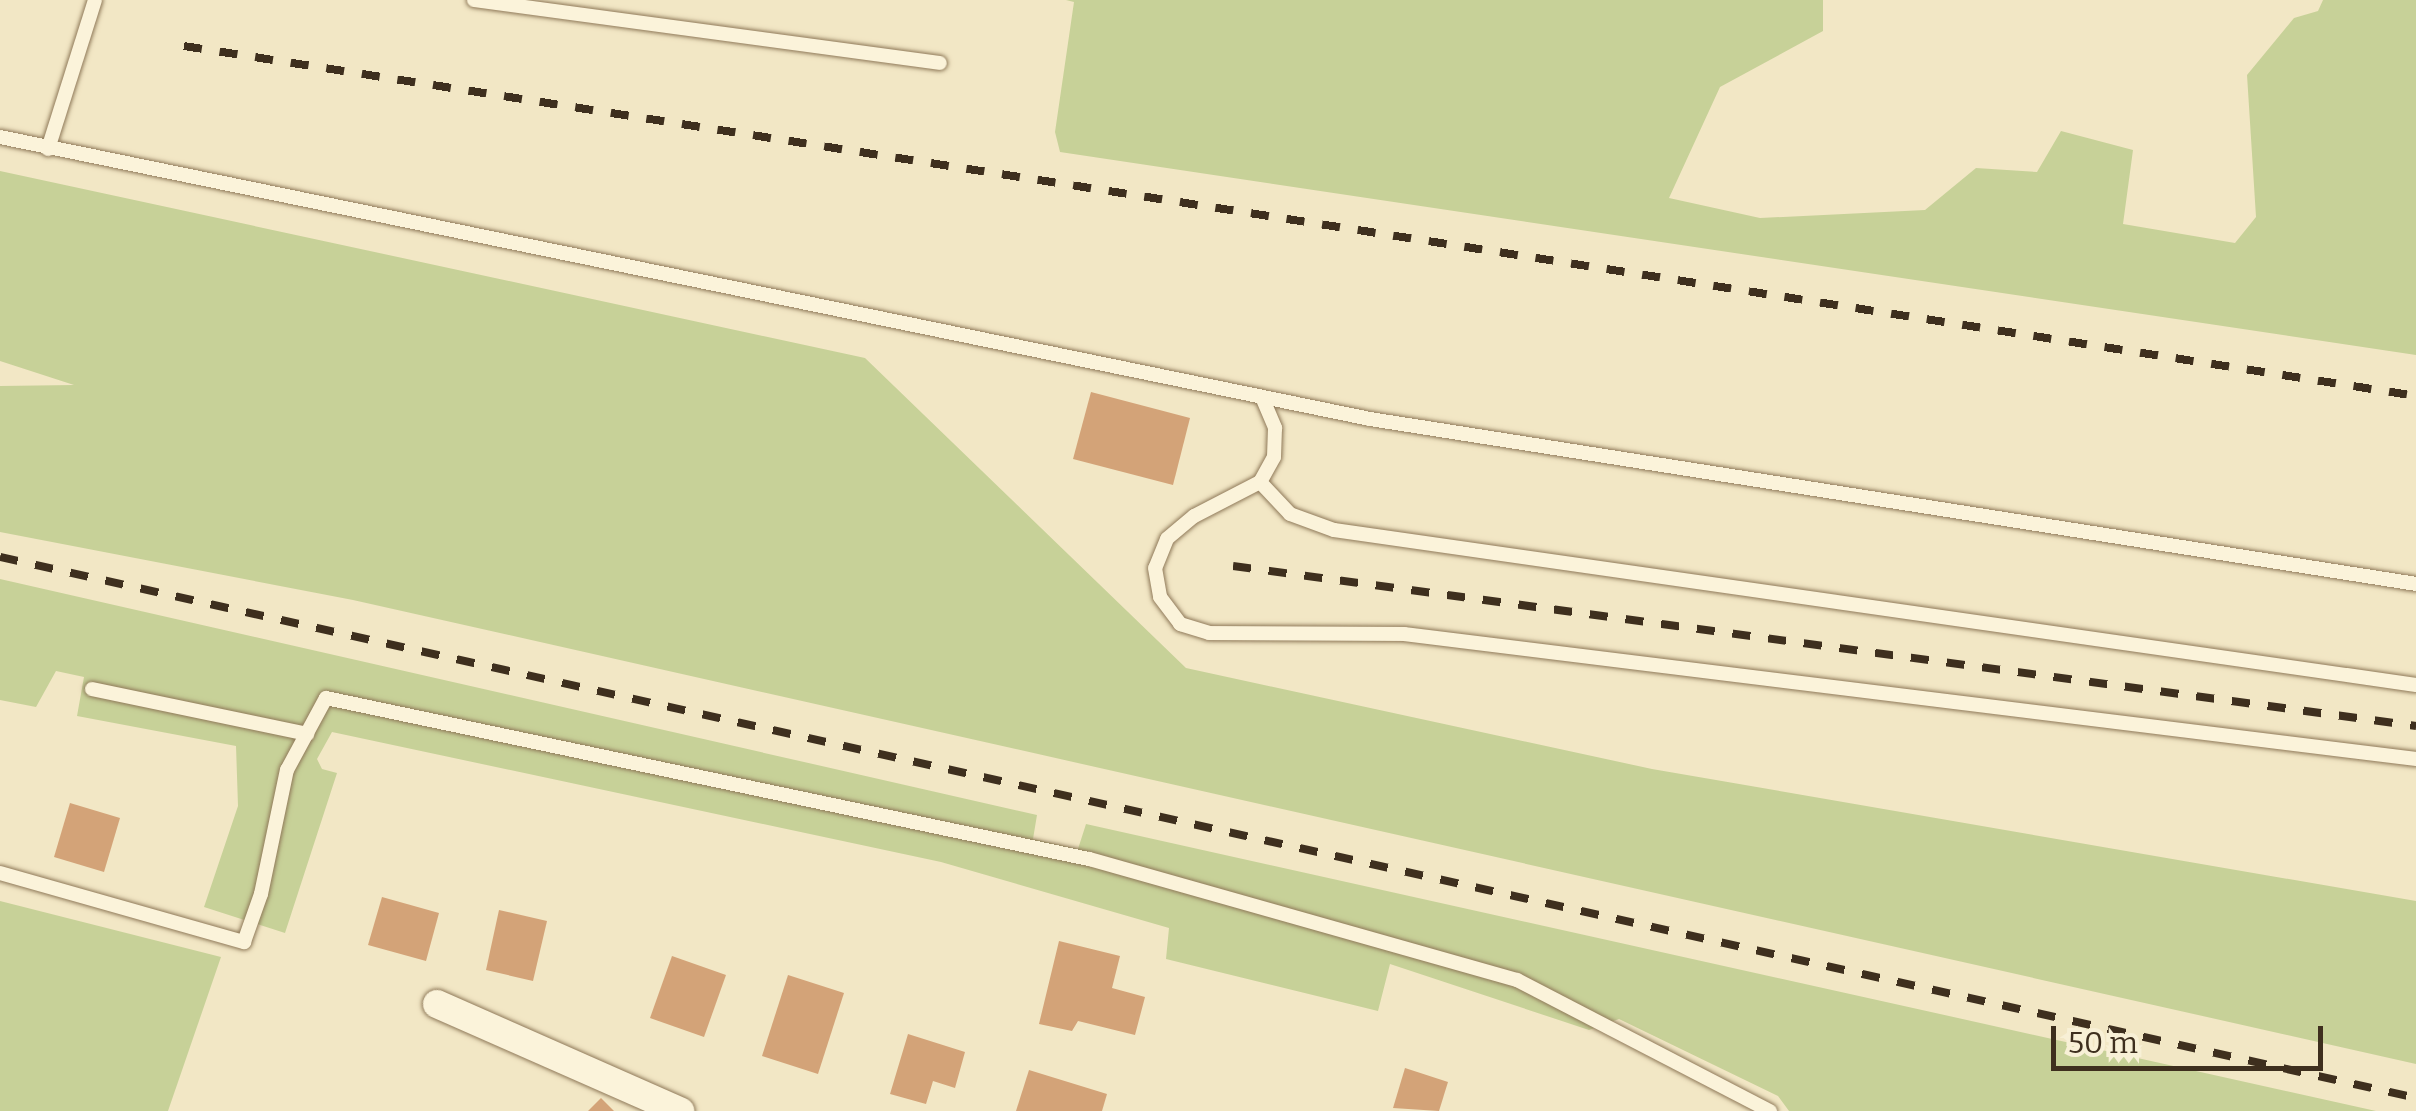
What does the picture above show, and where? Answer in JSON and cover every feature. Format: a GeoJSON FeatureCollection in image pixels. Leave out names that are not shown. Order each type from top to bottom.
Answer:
{"type":"FeatureCollection","features":[{"type":"Feature","properties":{"kind":"street"},"geometry":{"type":"LineString","coordinates":[[437,1004],[680,1111]]}},
{"type":"Feature","properties":{"kind":"lane"},"geometry":{"type":"LineString","coordinates":[[48,149],[95,0]]}},
{"type":"Feature","properties":{"kind":"lane"},"geometry":{"type":"LineString","coordinates":[[474,0],[940,63]]}},
{"type":"Feature","properties":{"kind":"lane"},"geometry":{"type":"LineString","coordinates":[[0,137],[1262,397],[2416,584]]}},
{"type":"Feature","properties":{"kind":"lane"},"geometry":{"type":"LineString","coordinates":[[1262,397],[1275,428],[1274,457],[1260,482],[1194,516],[1167,539],[1156,568],[1160,597],[1180,624],[1209,632],[1404,634],[2416,759]]}},
{"type":"Feature","properties":{"kind":"lane"},"geometry":{"type":"LineString","coordinates":[[1260,482],[1290,514],[1334,530],[2416,685]]}},
{"type":"Feature","properties":{"kind":"lane"},"geometry":{"type":"LineString","coordinates":[[92,689],[307,734]]}},
{"type":"Feature","properties":{"kind":"lane"},"geometry":{"type":"LineString","coordinates":[[0,873],[244,942],[262,894],[287,770],[326,698],[1089,859],[1516,980],[1770,1111]]}},
{"type":"Feature","properties":{"kind":"green space"},"geometry":{"type":"Polygon","coordinates":[[[1066,0],[1823,0],[1823,31],[1720,87],[1669,198],[1760,218],[1925,210],[1976,168],[2037,172],[2061,131],[2133,150],[2123,224],[2235,243],[2256,217],[2247,75],[2294,18],[2318,11],[2323,0],[2416,0],[2416,355],[1060,152],[1055,132],[1074,2],[1066,0]]]}},
{"type":"Feature","properties":{"kind":"green space"},"geometry":{"type":"Polygon","coordinates":[[[0,171],[865,358],[1186,668],[1652,769],[2416,901],[2416,1064],[353,600],[0,532],[0,386],[74,385],[0,361],[0,171]]]}},
{"type":"Feature","properties":{"kind":"green space"},"geometry":{"type":"Polygon","coordinates":[[[0,579],[1037,815],[1033,839],[1078,849],[1086,824],[2376,1111],[1789,1111],[1778,1096],[1619,1019],[1589,1030],[1390,964],[1378,1011],[1166,959],[1169,928],[941,862],[332,732],[317,759],[322,769],[337,773],[285,933],[204,907],[238,806],[236,746],[77,716],[84,677],[56,671],[36,707],[0,700],[0,579]]]}},
{"type":"Feature","properties":{"kind":"green space"},"geometry":{"type":"Polygon","coordinates":[[[0,901],[221,957],[168,1111],[0,1111],[0,901]]]}},
{"type":"Feature","properties":{"kind":"building"},"geometry":{"type":"Polygon","coordinates":[[[1091,392],[1190,418],[1173,485],[1073,459],[1091,392]]]}},
{"type":"Feature","properties":{"kind":"building"},"geometry":{"type":"Polygon","coordinates":[[[70,803],[120,818],[104,872],[54,857],[70,803]]]}},
{"type":"Feature","properties":{"kind":"building"},"geometry":{"type":"Polygon","coordinates":[[[382,897],[439,913],[426,961],[368,945],[382,897]]]}},
{"type":"Feature","properties":{"kind":"building"},"geometry":{"type":"Polygon","coordinates":[[[499,910],[547,921],[533,981],[486,970],[499,910]]]}},
{"type":"Feature","properties":{"kind":"building"},"geometry":{"type":"Polygon","coordinates":[[[1059,941],[1120,956],[1112,988],[1145,997],[1135,1035],[1078,1021],[1072,1031],[1039,1024],[1059,941]]]}},
{"type":"Feature","properties":{"kind":"building"},"geometry":{"type":"Polygon","coordinates":[[[672,956],[726,975],[704,1037],[650,1018],[672,956]]]}},
{"type":"Feature","properties":{"kind":"building"},"geometry":{"type":"Polygon","coordinates":[[[788,975],[844,993],[818,1074],[762,1056],[788,975]]]}},
{"type":"Feature","properties":{"kind":"building"},"geometry":{"type":"Polygon","coordinates":[[[908,1034],[965,1052],[955,1088],[933,1081],[926,1104],[890,1094],[908,1034]]]}},
{"type":"Feature","properties":{"kind":"building"},"geometry":{"type":"Polygon","coordinates":[[[1405,1068],[1448,1082],[1439,1111],[1393,1108],[1405,1068]]]}},
{"type":"Feature","properties":{"kind":"building"},"geometry":{"type":"Polygon","coordinates":[[[1029,1070],[1107,1094],[1102,1111],[1016,1111],[1029,1070]]]}},
{"type":"Feature","properties":{"kind":"building"},"geometry":{"type":"Polygon","coordinates":[[[601,1098],[614,1111],[588,1111],[601,1098]]]}},
{"type":"Feature","properties":{"kind":"railway"},"geometry":{"type":"LineString","coordinates":[[184,46],[2416,396]]}},
{"type":"Feature","properties":{"kind":"railway"},"geometry":{"type":"LineString","coordinates":[[0,557],[2416,1098]]}},
{"type":"Feature","properties":{"kind":"railway"},"geometry":{"type":"LineString","coordinates":[[1233,566],[2416,726]]}}]}
